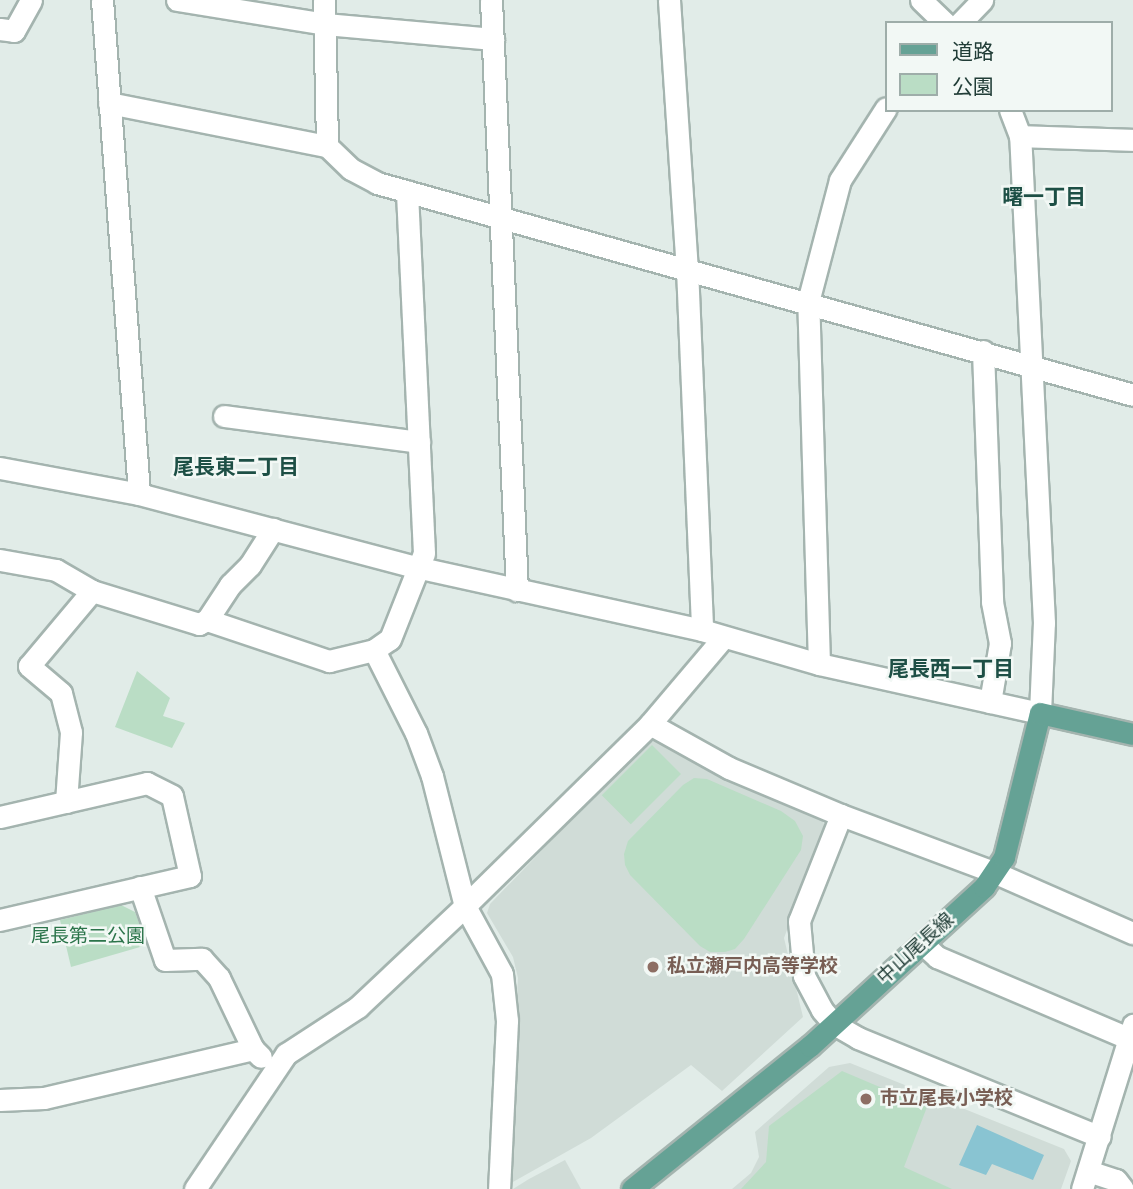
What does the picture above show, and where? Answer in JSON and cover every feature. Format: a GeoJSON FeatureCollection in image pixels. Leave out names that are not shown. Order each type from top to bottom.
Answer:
{"type":"FeatureCollection","features":[{"type":"Feature","properties":{"kind":"main road"},"geometry":{"type":"LineString","coordinates":[[1040,713],[1133,734]]}},
{"type":"Feature","properties":{"kind":"main road","name":"中山尾長線"},"geometry":{"type":"LineString","coordinates":[[632,1189],[834,1024],[996,873],[1004,857],[1040,713]]}},
{"type":"Feature","properties":{"kind":"street"},"geometry":{"type":"LineString","coordinates":[[0,29],[14,31],[31,0]]}},
{"type":"Feature","properties":{"kind":"street"},"geometry":{"type":"LineString","coordinates":[[102,0],[139,494]]}},
{"type":"Feature","properties":{"kind":"street"},"geometry":{"type":"LineString","coordinates":[[177,0],[325,24],[493,39]]}},
{"type":"Feature","properties":{"kind":"street"},"geometry":{"type":"LineString","coordinates":[[324,0],[327,146]]}},
{"type":"Feature","properties":{"kind":"street"},"geometry":{"type":"LineString","coordinates":[[491,0],[517,590]]}},
{"type":"Feature","properties":{"kind":"street"},"geometry":{"type":"LineString","coordinates":[[669,0],[687,268],[702,630]]}},
{"type":"Feature","properties":{"kind":"street"},"geometry":{"type":"LineString","coordinates":[[921,0],[943,21]]}},
{"type":"Feature","properties":{"kind":"street"},"geometry":{"type":"LineString","coordinates":[[963,21],[982,0]]}},
{"type":"Feature","properties":{"kind":"street"},"geometry":{"type":"LineString","coordinates":[[109,103],[327,146],[351,169],[377,183],[1031,364],[1133,395]]}},
{"type":"Feature","properties":{"kind":"street"},"geometry":{"type":"LineString","coordinates":[[819,664],[808,302],[840,180],[884,111]]}},
{"type":"Feature","properties":{"kind":"street"},"geometry":{"type":"LineString","coordinates":[[0,468],[139,494],[416,567],[702,630],[819,664],[1040,713],[1045,623],[1020,136],[1011,112]]}},
{"type":"Feature","properties":{"kind":"street"},"geometry":{"type":"LineString","coordinates":[[1020,136],[1133,140]]}},
{"type":"Feature","properties":{"kind":"street"},"geometry":{"type":"LineString","coordinates":[[207,620],[329,661],[374,650],[390,639],[416,567],[424,553],[407,191]]}},
{"type":"Feature","properties":{"kind":"street"},"geometry":{"type":"LineString","coordinates":[[983,351],[992,602],[1000,643],[990,702]]}},
{"type":"Feature","properties":{"kind":"street"},"geometry":{"type":"LineString","coordinates":[[224,416],[419,442]]}},
{"type":"Feature","properties":{"kind":"street"},"geometry":{"type":"LineString","coordinates":[[0,560],[55,570],[92,591],[199,624],[207,620],[230,585],[250,565],[273,529]]}},
{"type":"Feature","properties":{"kind":"street"},"geometry":{"type":"LineString","coordinates":[[66,802],[71,732],[61,693],[29,666],[92,591]]}},
{"type":"Feature","properties":{"kind":"street"},"geometry":{"type":"LineString","coordinates":[[202,1186],[286,1054],[358,1007],[465,906],[650,724],[723,638]]}},
{"type":"Feature","properties":{"kind":"street"},"geometry":{"type":"LineString","coordinates":[[374,650],[416,733],[432,776],[465,906],[502,974],[507,1021],[499,1189]]}},
{"type":"Feature","properties":{"kind":"street"},"geometry":{"type":"LineString","coordinates":[[650,724],[729,768],[841,815],[996,873],[1133,933]]}},
{"type":"Feature","properties":{"kind":"street"},"geometry":{"type":"LineString","coordinates":[[0,817],[147,783],[172,796],[190,876],[0,920]]}},
{"type":"Feature","properties":{"kind":"street"},"geometry":{"type":"LineString","coordinates":[[841,815],[799,922],[804,976],[822,1010],[834,1024],[858,1038],[1100,1137]]}},
{"type":"Feature","properties":{"kind":"street"},"geometry":{"type":"LineString","coordinates":[[139,887],[165,960],[202,959],[219,978],[253,1049],[275,1070]]}},
{"type":"Feature","properties":{"kind":"street"},"geometry":{"type":"LineString","coordinates":[[922,943],[937,957],[1132,1035],[1124,1092],[1100,1137],[1085,1180],[1116,1180],[1123,1189]]}},
{"type":"Feature","properties":{"kind":"street"},"geometry":{"type":"LineString","coordinates":[[0,1100],[44,1098],[253,1049]]}},
{"type":"Feature","properties":{"kind":"shaded area","name":"私立瀬戸内高等学校"},"geometry":{"type":"Polygon","coordinates":[[[657,740],[819,814],[825,826],[784,938],[803,1017],[722,1091],[691,1065],[591,1138],[506,1186],[518,978],[513,957],[487,913],[490,904],[645,744],[657,740]]]}},
{"type":"Feature","properties":{"kind":"shaded area","name":"市立尾長小学校"},"geometry":{"type":"Polygon","coordinates":[[[850,1063],[1064,1149],[1071,1161],[1061,1189],[732,1189],[751,1173],[759,1157],[755,1132],[829,1067],[850,1063]]]}},
{"type":"Feature","properties":{"kind":"shaded area"},"geometry":{"type":"Polygon","coordinates":[[[565,1160],[581,1189],[513,1189],[529,1179],[565,1160]]]}},
{"type":"Feature","properties":{"kind":"green space"},"geometry":{"type":"Polygon","coordinates":[[[137,671],[170,698],[163,716],[185,723],[172,748],[115,727],[137,671]]]}},
{"type":"Feature","properties":{"kind":"green space"},"geometry":{"type":"Polygon","coordinates":[[[652,745],[681,774],[631,824],[602,795],[652,745]]]}},
{"type":"Feature","properties":{"kind":"green space"},"geometry":{"type":"Polygon","coordinates":[[[694,778],[707,779],[781,811],[795,821],[803,836],[801,850],[744,939],[735,949],[725,952],[710,952],[700,946],[630,875],[625,865],[624,854],[628,841],[683,785],[694,778]]]}},
{"type":"Feature","properties":{"kind":"green space","name":"尾長第二公園"},"geometry":{"type":"Polygon","coordinates":[[[121,905],[135,912],[147,945],[71,967],[60,920],[121,905]]]}},
{"type":"Feature","properties":{"kind":"green space"},"geometry":{"type":"Polygon","coordinates":[[[842,1071],[927,1107],[904,1167],[952,1189],[741,1189],[766,1162],[769,1126],[842,1071]]]}},
{"type":"Feature","properties":{"kind":"water"},"geometry":{"type":"Polygon","coordinates":[[[977,1125],[1044,1155],[1033,1180],[992,1164],[986,1175],[959,1165],[977,1125]]]}},
{"type":"Feature","properties":{"kind":"place","name":"私立瀬戸内高等学校"},"geometry":{"type":"Point","coordinates":[653,967]}},
{"type":"Feature","properties":{"kind":"place","name":"市立尾長小学校"},"geometry":{"type":"Point","coordinates":[866,1099]}},
{"type":"Feature","properties":{"kind":"district","name":"曙一丁目"},"geometry":{"type":"Point","coordinates":[1044,198]}},
{"type":"Feature","properties":{"kind":"district","name":"尾長東二丁目"},"geometry":{"type":"Point","coordinates":[236,468]}},
{"type":"Feature","properties":{"kind":"district","name":"尾長西一丁目"},"geometry":{"type":"Point","coordinates":[951,670]}}]}
